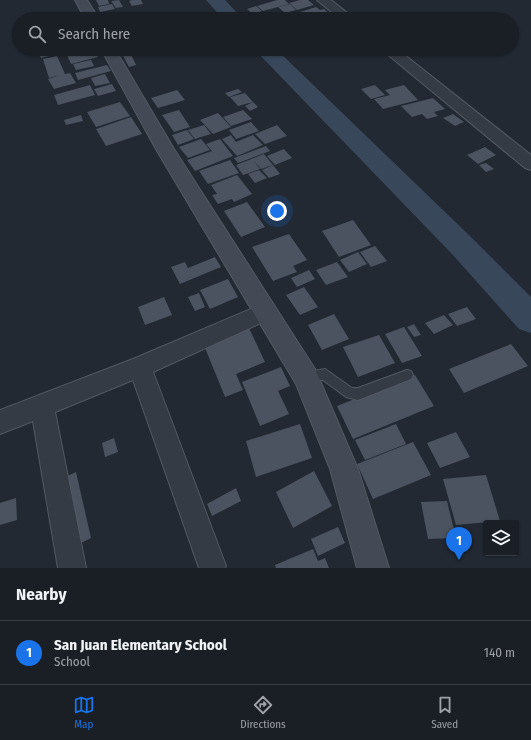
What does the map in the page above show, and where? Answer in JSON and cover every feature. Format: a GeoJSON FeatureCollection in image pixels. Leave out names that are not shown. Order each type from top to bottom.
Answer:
{"type":"FeatureCollection","features":[{"type":"Feature","properties":{"kind":"main road"},"geometry":{"type":"LineString","coordinates":[[82,0],[88,12]]}},
{"type":"Feature","properties":{"kind":"main road"},"geometry":{"type":"LineString","coordinates":[[112,56],[166,151],[306,377],[344,469],[373,568]]}},
{"type":"Feature","properties":{"kind":"street"},"geometry":{"type":"LineString","coordinates":[[324,0],[339,12]]}},
{"type":"Feature","properties":{"kind":"street"},"geometry":{"type":"LineString","coordinates":[[397,56],[531,164]]}},
{"type":"Feature","properties":{"kind":"street"},"geometry":{"type":"LineString","coordinates":[[0,422],[140,367],[265,312]]}},
{"type":"Feature","properties":{"kind":"street"},"geometry":{"type":"LineString","coordinates":[[140,367],[212,566]]}},
{"type":"Feature","properties":{"kind":"street"},"geometry":{"type":"LineString","coordinates":[[42,406],[72,568]]}},
{"type":"Feature","properties":{"kind":"lane"},"geometry":{"type":"LineString","coordinates":[[306,377],[325,374],[350,393],[358,394],[407,375]]}},
{"type":"Feature","properties":{"kind":"building"},"geometry":{"type":"Polygon","coordinates":[[[96,0],[108,0],[109,4],[99,6],[96,0]]]}},
{"type":"Feature","properties":{"kind":"building"},"geometry":{"type":"Polygon","coordinates":[[[119,0],[123,7],[116,8],[111,1],[119,0]]]}},
{"type":"Feature","properties":{"kind":"building"},"geometry":{"type":"Polygon","coordinates":[[[141,0],[143,4],[132,6],[129,1],[141,0]]]}},
{"type":"Feature","properties":{"kind":"building"},"geometry":{"type":"Polygon","coordinates":[[[277,0],[285,0],[289,4],[263,11],[257,6],[277,0]]]}},
{"type":"Feature","properties":{"kind":"building"},"geometry":{"type":"Polygon","coordinates":[[[300,0],[308,0],[314,5],[297,10],[289,3],[300,0]]]}},
{"type":"Feature","properties":{"kind":"building"},"geometry":{"type":"Polygon","coordinates":[[[112,4],[115,9],[100,12],[98,7],[112,4]]]}},
{"type":"Feature","properties":{"kind":"building"},"geometry":{"type":"Polygon","coordinates":[[[290,4],[296,10],[284,12],[278,7],[290,4]]]}},
{"type":"Feature","properties":{"kind":"building"},"geometry":{"type":"Polygon","coordinates":[[[256,6],[262,11],[251,12],[247,9],[256,6]]]}},
{"type":"Feature","properties":{"kind":"building"},"geometry":{"type":"Polygon","coordinates":[[[316,7],[320,10],[324,9],[328,12],[300,12],[316,7]]]}},
{"type":"Feature","properties":{"kind":"building"},"geometry":{"type":"Polygon","coordinates":[[[57,56],[65,74],[70,73],[76,83],[54,89],[48,79],[60,75],[49,78],[43,59],[57,56]]]}},
{"type":"Feature","properties":{"kind":"building"},"geometry":{"type":"Polygon","coordinates":[[[67,56],[98,57],[71,64],[67,56]]]}},
{"type":"Feature","properties":{"kind":"building"},"geometry":{"type":"Polygon","coordinates":[[[123,56],[132,56],[136,65],[129,67],[123,56]]]}},
{"type":"Feature","properties":{"kind":"building"},"geometry":{"type":"Polygon","coordinates":[[[91,60],[94,66],[76,70],[73,64],[91,60]]]}},
{"type":"Feature","properties":{"kind":"building"},"geometry":{"type":"Polygon","coordinates":[[[107,65],[111,71],[78,80],[75,73],[107,65]]]}},
{"type":"Feature","properties":{"kind":"building"},"geometry":{"type":"Polygon","coordinates":[[[105,74],[110,83],[95,86],[91,78],[105,74]]]}},
{"type":"Feature","properties":{"kind":"building"},"geometry":{"type":"Polygon","coordinates":[[[112,84],[116,91],[98,96],[94,89],[112,84]]]}},
{"type":"Feature","properties":{"kind":"building"},"geometry":{"type":"Polygon","coordinates":[[[90,85],[95,95],[58,105],[54,95],[90,85]]]}},
{"type":"Feature","properties":{"kind":"building"},"geometry":{"type":"Polygon","coordinates":[[[375,85],[385,95],[371,99],[361,89],[375,85]]]}},
{"type":"Feature","properties":{"kind":"building"},"geometry":{"type":"Polygon","coordinates":[[[404,85],[418,100],[383,109],[374,99],[390,95],[385,90],[404,85]]]}},
{"type":"Feature","properties":{"kind":"building"},"geometry":{"type":"Polygon","coordinates":[[[238,89],[242,92],[229,97],[225,93],[238,89]]]}},
{"type":"Feature","properties":{"kind":"building"},"geometry":{"type":"Polygon","coordinates":[[[177,90],[185,100],[158,108],[151,98],[177,90]]]}},
{"type":"Feature","properties":{"kind":"building"},"geometry":{"type":"Polygon","coordinates":[[[245,93],[253,102],[238,106],[230,97],[245,93]]]}},
{"type":"Feature","properties":{"kind":"building"},"geometry":{"type":"Polygon","coordinates":[[[433,98],[445,109],[434,112],[438,116],[427,119],[422,114],[412,117],[401,106],[433,98]]]}},
{"type":"Feature","properties":{"kind":"building"},"geometry":{"type":"Polygon","coordinates":[[[120,102],[130,116],[96,127],[87,112],[120,102]]]}},
{"type":"Feature","properties":{"kind":"building"},"geometry":{"type":"Polygon","coordinates":[[[253,102],[258,107],[250,111],[245,106],[253,102]]]}},
{"type":"Feature","properties":{"kind":"building"},"geometry":{"type":"Polygon","coordinates":[[[179,110],[190,127],[174,132],[162,115],[179,110]]]}},
{"type":"Feature","properties":{"kind":"building"},"geometry":{"type":"Polygon","coordinates":[[[243,110],[252,119],[231,126],[223,117],[243,110]]]}},
{"type":"Feature","properties":{"kind":"building"},"geometry":{"type":"Polygon","coordinates":[[[218,113],[231,127],[213,134],[200,120],[218,113]]]}},
{"type":"Feature","properties":{"kind":"building"},"geometry":{"type":"Polygon","coordinates":[[[453,114],[464,122],[455,126],[443,118],[453,114]]]}},
{"type":"Feature","properties":{"kind":"building"},"geometry":{"type":"Polygon","coordinates":[[[81,115],[83,121],[66,125],[64,120],[81,115]]]}},
{"type":"Feature","properties":{"kind":"building"},"geometry":{"type":"Polygon","coordinates":[[[131,117],[142,134],[106,146],[96,129],[131,117]]]}},
{"type":"Feature","properties":{"kind":"building"},"geometry":{"type":"Polygon","coordinates":[[[251,122],[259,131],[236,139],[229,130],[251,122]]]}},
{"type":"Feature","properties":{"kind":"building"},"geometry":{"type":"Polygon","coordinates":[[[204,125],[211,134],[195,139],[188,130],[204,125]]]}},
{"type":"Feature","properties":{"kind":"building"},"geometry":{"type":"Polygon","coordinates":[[[277,125],[287,136],[265,144],[255,134],[277,125]]]}},
{"type":"Feature","properties":{"kind":"building"},"geometry":{"type":"Polygon","coordinates":[[[187,130],[194,139],[178,145],[172,135],[187,130]]]}},
{"type":"Feature","properties":{"kind":"building"},"geometry":{"type":"Polygon","coordinates":[[[231,135],[236,142],[253,135],[263,145],[237,156],[222,139],[231,135]]]}},
{"type":"Feature","properties":{"kind":"building"},"geometry":{"type":"Polygon","coordinates":[[[201,139],[210,150],[188,158],[179,147],[201,139]]]}},
{"type":"Feature","properties":{"kind":"building"},"geometry":{"type":"Polygon","coordinates":[[[220,139],[233,156],[195,171],[187,160],[212,151],[206,144],[220,139]]]}},
{"type":"Feature","properties":{"kind":"building"},"geometry":{"type":"Polygon","coordinates":[[[266,146],[270,151],[238,163],[234,158],[266,146]]]}},
{"type":"Feature","properties":{"kind":"building"},"geometry":{"type":"Polygon","coordinates":[[[485,147],[496,155],[478,164],[467,155],[485,147]]]}},
{"type":"Feature","properties":{"kind":"building"},"geometry":{"type":"Polygon","coordinates":[[[284,149],[292,158],[275,165],[267,156],[284,149]]]}},
{"type":"Feature","properties":{"kind":"building"},"geometry":{"type":"Polygon","coordinates":[[[264,154],[273,165],[261,169],[254,161],[260,169],[243,175],[236,165],[264,154]]]}},
{"type":"Feature","properties":{"kind":"building"},"geometry":{"type":"Polygon","coordinates":[[[230,160],[239,173],[208,184],[199,171],[230,160]]]}},
{"type":"Feature","properties":{"kind":"building"},"geometry":{"type":"Polygon","coordinates":[[[486,163],[494,169],[486,172],[479,165],[486,163]]]}},
{"type":"Feature","properties":{"kind":"building"},"geometry":{"type":"Polygon","coordinates":[[[273,165],[280,174],[269,178],[262,170],[273,165]]]}},
{"type":"Feature","properties":{"kind":"building"},"geometry":{"type":"Polygon","coordinates":[[[259,170],[267,178],[255,183],[248,174],[259,170]]]}},
{"type":"Feature","properties":{"kind":"building"},"geometry":{"type":"Polygon","coordinates":[[[237,175],[252,194],[234,202],[232,199],[218,204],[212,195],[217,194],[211,185],[237,175]]]}},
{"type":"Feature","properties":{"kind":"building"},"geometry":{"type":"Polygon","coordinates":[[[247,202],[265,227],[241,237],[224,211],[247,202]]]}},
{"type":"Feature","properties":{"kind":"building"},"geometry":{"type":"Polygon","coordinates":[[[353,220],[371,245],[339,257],[322,231],[353,220]]]}},
{"type":"Feature","properties":{"kind":"building"},"geometry":{"type":"Polygon","coordinates":[[[289,234],[307,260],[293,266],[297,272],[273,281],[252,247],[289,234]]]}},
{"type":"Feature","properties":{"kind":"building"},"geometry":{"type":"Polygon","coordinates":[[[375,246],[387,261],[371,267],[360,252],[375,246]]]}},
{"type":"Feature","properties":{"kind":"building"},"geometry":{"type":"Polygon","coordinates":[[[358,252],[367,264],[349,272],[340,260],[358,252]]]}},
{"type":"Feature","properties":{"kind":"building"},"geometry":{"type":"Polygon","coordinates":[[[215,257],[221,267],[180,284],[171,267],[185,262],[188,268],[215,257]]]}},
{"type":"Feature","properties":{"kind":"building"},"geometry":{"type":"Polygon","coordinates":[[[337,262],[348,277],[326,285],[316,270],[337,262]]]}},
{"type":"Feature","properties":{"kind":"building"},"geometry":{"type":"Polygon","coordinates":[[[309,270],[315,279],[297,287],[291,278],[309,270]]]}},
{"type":"Feature","properties":{"kind":"building"},"geometry":{"type":"Polygon","coordinates":[[[228,279],[238,297],[210,309],[200,290],[228,279]]]}},
{"type":"Feature","properties":{"kind":"building"},"geometry":{"type":"Polygon","coordinates":[[[304,287],[318,307],[300,315],[286,295],[304,287]]]}},
{"type":"Feature","properties":{"kind":"building"},"geometry":{"type":"Polygon","coordinates":[[[199,293],[205,307],[195,311],[188,297],[199,293]]]}},
{"type":"Feature","properties":{"kind":"building"},"geometry":{"type":"Polygon","coordinates":[[[164,297],[172,315],[145,325],[138,307],[164,297]]]}},
{"type":"Feature","properties":{"kind":"building"},"geometry":{"type":"Polygon","coordinates":[[[467,307],[476,319],[457,326],[448,314],[467,307]]]}},
{"type":"Feature","properties":{"kind":"building"},"geometry":{"type":"Polygon","coordinates":[[[334,314],[349,339],[322,350],[308,325],[334,314]]]}},
{"type":"Feature","properties":{"kind":"building"},"geometry":{"type":"Polygon","coordinates":[[[444,315],[453,325],[434,334],[425,323],[444,315]]]}},
{"type":"Feature","properties":{"kind":"building"},"geometry":{"type":"Polygon","coordinates":[[[414,324],[421,335],[414,337],[407,327],[414,324]]]}},
{"type":"Feature","properties":{"kind":"building"},"geometry":{"type":"Polygon","coordinates":[[[248,326],[265,362],[236,374],[243,390],[225,397],[203,343],[248,326]]]}},
{"type":"Feature","properties":{"kind":"building"},"geometry":{"type":"Polygon","coordinates":[[[404,327],[422,356],[402,363],[385,334],[404,327]]]}},
{"type":"Feature","properties":{"kind":"building"},"geometry":{"type":"Polygon","coordinates":[[[379,335],[395,363],[358,377],[343,347],[379,335]]]}},
{"type":"Feature","properties":{"kind":"building"},"geometry":{"type":"Polygon","coordinates":[[[511,344],[528,366],[464,393],[449,369],[511,344]]]}},
{"type":"Feature","properties":{"kind":"building"},"geometry":{"type":"Polygon","coordinates":[[[281,367],[290,386],[278,391],[289,414],[260,426],[242,382],[281,367]]]}},
{"type":"Feature","properties":{"kind":"building"},"geometry":{"type":"Polygon","coordinates":[[[415,375],[434,406],[353,439],[337,406],[415,375]]]}},
{"type":"Feature","properties":{"kind":"building"},"geometry":{"type":"Polygon","coordinates":[[[300,424],[312,458],[256,477],[246,441],[300,424]]]}},
{"type":"Feature","properties":{"kind":"building"},"geometry":{"type":"Polygon","coordinates":[[[396,424],[406,444],[365,460],[355,440],[396,424]]]}},
{"type":"Feature","properties":{"kind":"building"},"geometry":{"type":"Polygon","coordinates":[[[456,432],[470,457],[440,468],[427,443],[456,432]]]}},
{"type":"Feature","properties":{"kind":"building"},"geometry":{"type":"Polygon","coordinates":[[[114,438],[118,452],[105,457],[102,443],[114,438]]]}},
{"type":"Feature","properties":{"kind":"building"},"geometry":{"type":"Polygon","coordinates":[[[413,442],[431,475],[373,499],[357,464],[413,442]]]}},
{"type":"Feature","properties":{"kind":"building"},"geometry":{"type":"Polygon","coordinates":[[[314,471],[332,506],[293,528],[276,492],[314,471]]]}},
{"type":"Feature","properties":{"kind":"building"},"geometry":{"type":"Polygon","coordinates":[[[76,472],[91,538],[77,545],[63,478],[76,472]]]}},
{"type":"Feature","properties":{"kind":"building"},"geometry":{"type":"Polygon","coordinates":[[[486,475],[500,520],[483,520],[483,523],[456,525],[443,479],[486,475]]]}},
{"type":"Feature","properties":{"kind":"building"},"geometry":{"type":"Polygon","coordinates":[[[236,488],[241,501],[212,516],[207,504],[236,488]]]}},
{"type":"Feature","properties":{"kind":"building"},"geometry":{"type":"Polygon","coordinates":[[[16,498],[17,520],[0,525],[0,503],[16,498]]]}},
{"type":"Feature","properties":{"kind":"building"},"geometry":{"type":"Polygon","coordinates":[[[447,501],[456,538],[428,539],[421,502],[447,501]]]}},
{"type":"Feature","properties":{"kind":"building"},"geometry":{"type":"Polygon","coordinates":[[[338,527],[345,543],[318,556],[311,539],[338,527]]]}},
{"type":"Feature","properties":{"kind":"building"},"geometry":{"type":"Polygon","coordinates":[[[313,549],[318,561],[325,558],[329,568],[276,568],[275,565],[313,549]]]}},
{"type":"Feature","properties":{"kind":"waterway"},"geometry":{"type":"LineString","coordinates":[[215,0],[227,12]]}},
{"type":"Feature","properties":{"kind":"waterway"},"geometry":{"type":"LineString","coordinates":[[271,56],[462,246],[531,319]]}},
{"type":"Feature","properties":{"kind":"place","name":"San Juan Elementary School"},"geometry":{"type":"Point","coordinates":[459,560]}}]}
